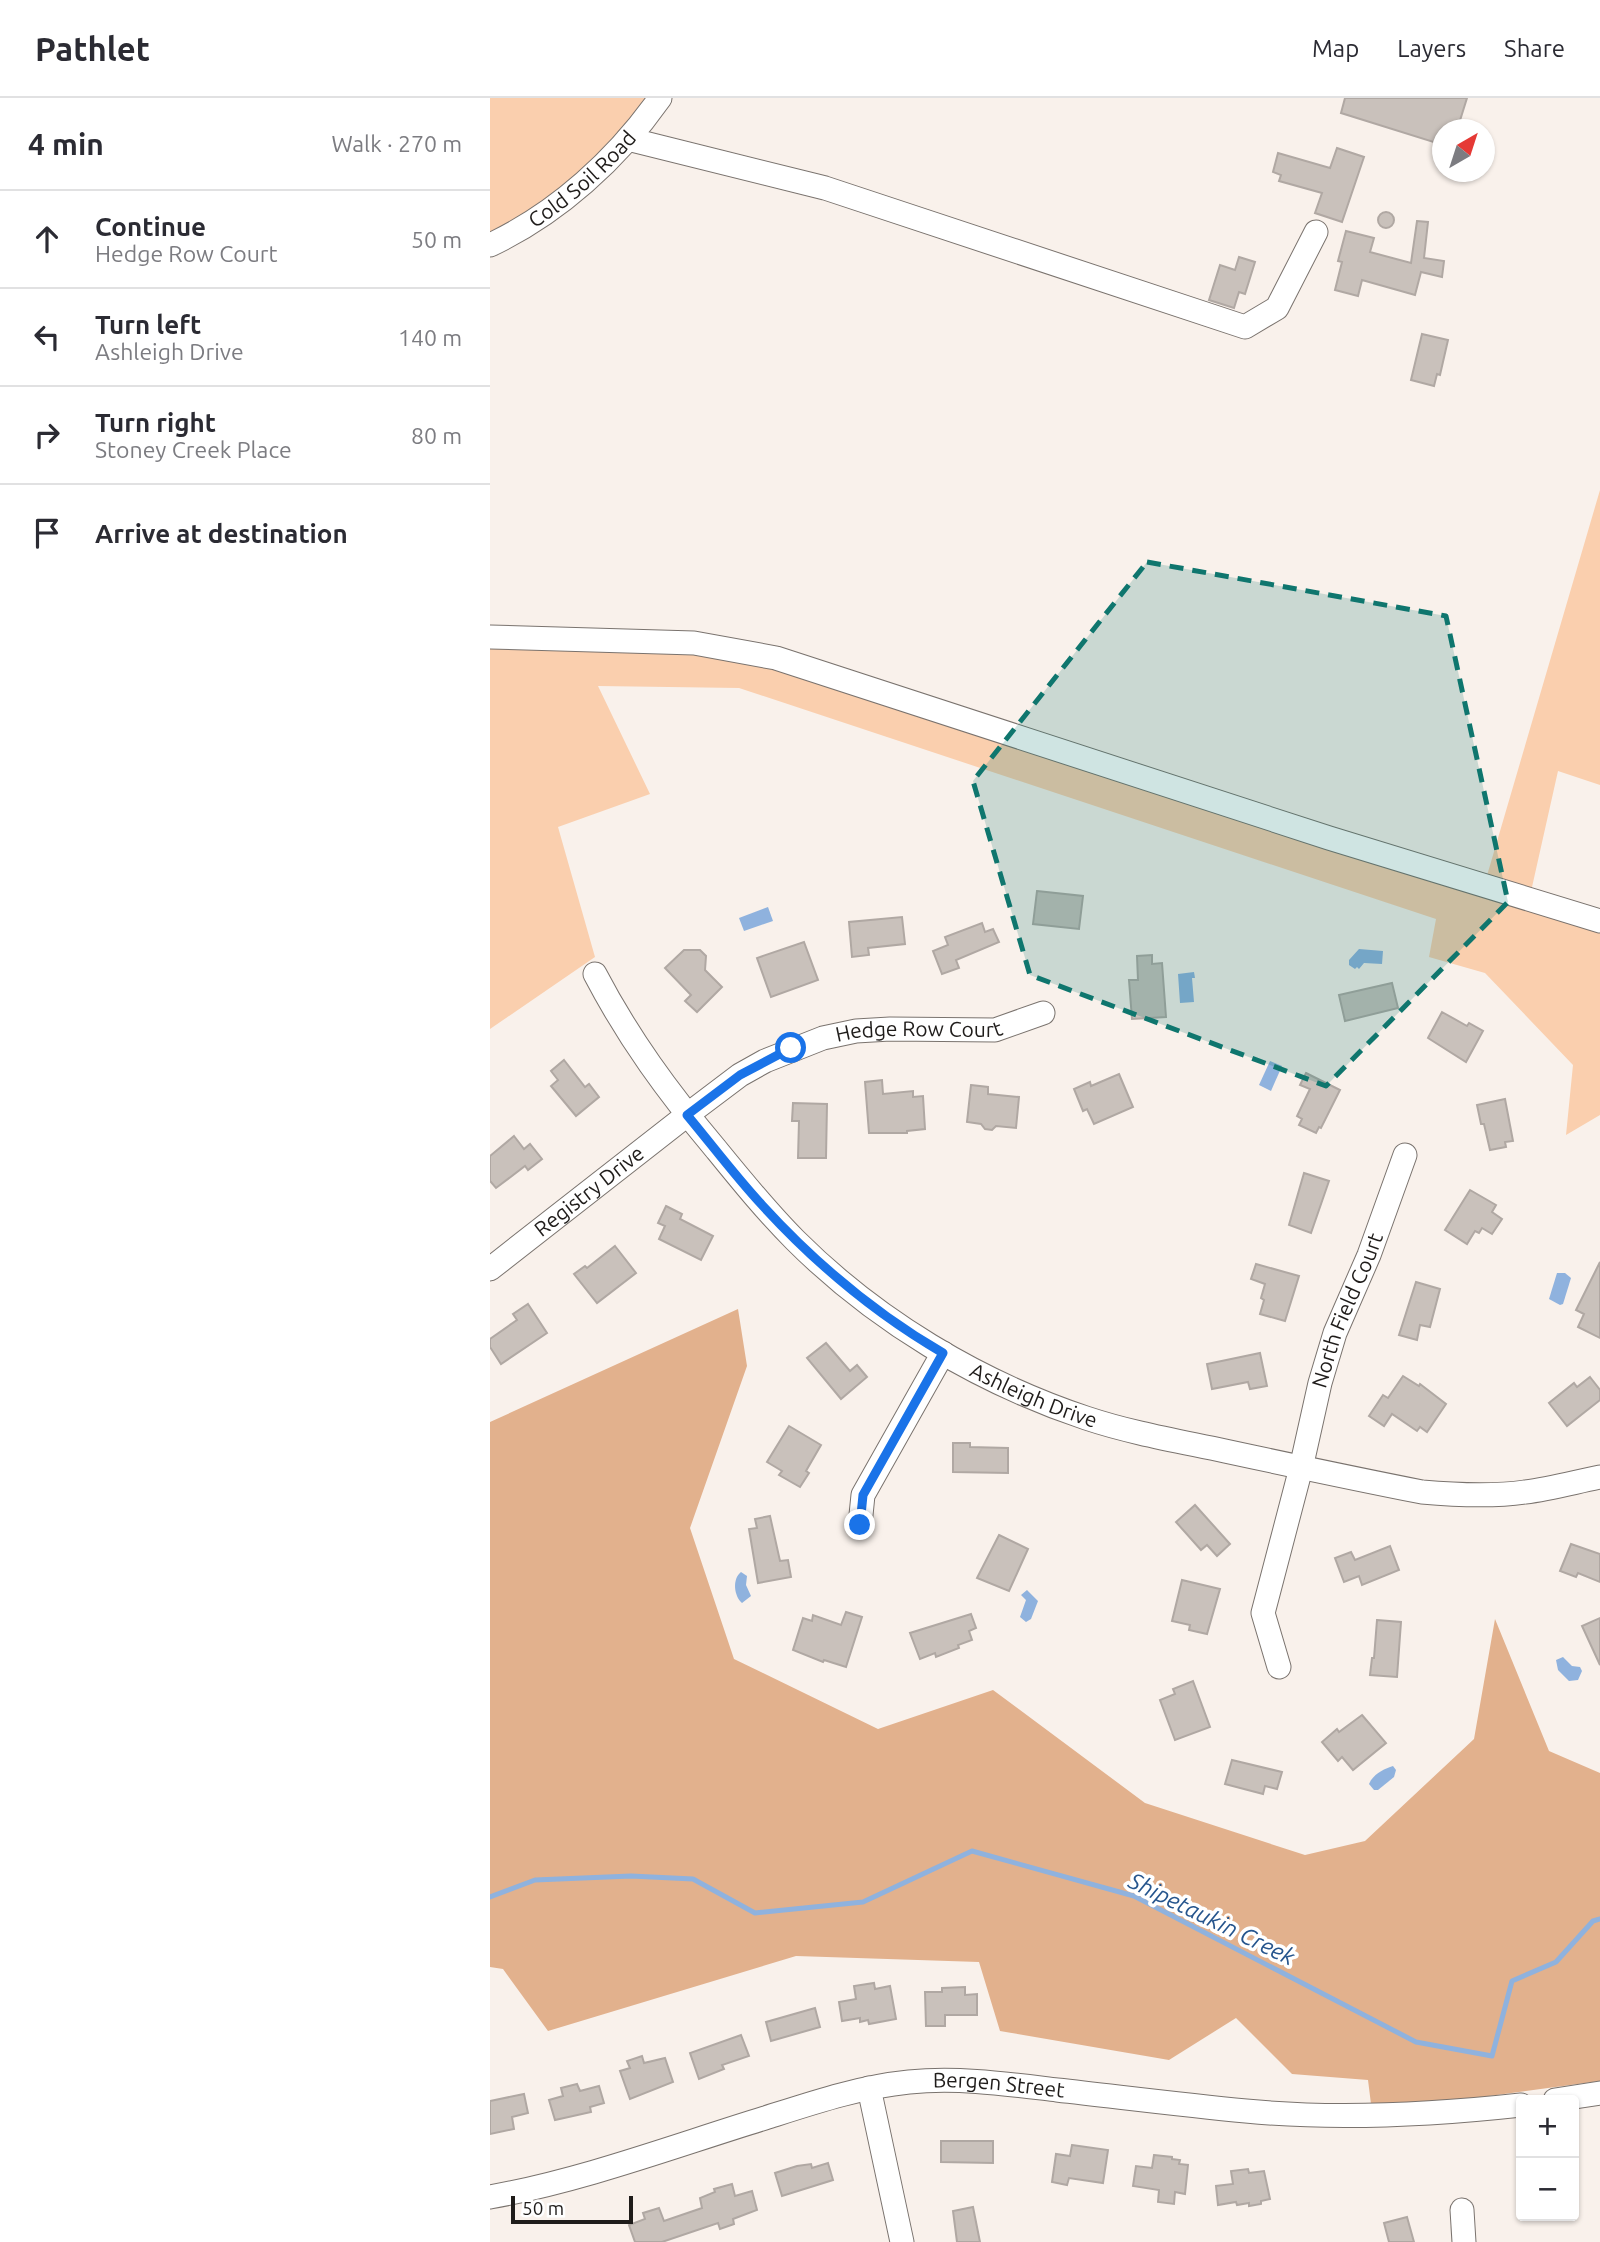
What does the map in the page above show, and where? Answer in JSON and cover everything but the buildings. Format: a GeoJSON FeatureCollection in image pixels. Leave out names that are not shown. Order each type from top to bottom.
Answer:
{"type":"FeatureCollection","features":[{"type":"Feature","properties":{"kind":"street","name":"Cold Soil Road"},"geometry":{"type":"LineString","coordinates":[[490,245],[543,214],[576,190],[628,139],[660,98]]}},
{"type":"Feature","properties":{"kind":"street"},"geometry":{"type":"LineString","coordinates":[[628,139],[825,188],[1245,327],[1277,308],[1316,232]]}},
{"type":"Feature","properties":{"kind":"street"},"geometry":{"type":"LineString","coordinates":[[490,637],[694,643],[776,658],[1329,838],[1600,921]]}},
{"type":"Feature","properties":{"kind":"street","name":"Ashleigh Drive"},"geometry":{"type":"LineString","coordinates":[[595,974],[643,1057],[761,1204],[813,1256],[887,1317],[943,1353],[989,1378],[1086,1418],[1136,1433],[1422,1492],[1461,1496],[1525,1492],[1600,1477]]}},
{"type":"Feature","properties":{"kind":"street","name":"Hedge Row Court"},"geometry":{"type":"LineString","coordinates":[[687,1115],[740,1075],[765,1060],[823,1038],[856,1031],[890,1029],[995,1030],[1043,1013]]}},
{"type":"Feature","properties":{"kind":"street","name":"Registry Drive"},"geometry":{"type":"LineString","coordinates":[[490,1269],[687,1115]]}},
{"type":"Feature","properties":{"kind":"street","name":"North Field Court"},"geometry":{"type":"LineString","coordinates":[[1279,1667],[1263,1613],[1335,1333],[1369,1255],[1405,1155]]}},
{"type":"Feature","properties":{"kind":"street"},"geometry":{"type":"LineString","coordinates":[[860,1525],[863,1495],[943,1353]]}},
{"type":"Feature","properties":{"kind":"street","name":"Bergen Street"},"geometry":{"type":"LineString","coordinates":[[490,2197],[563,2181],[835,2096],[869,2088],[934,2081],[991,2082],[1248,2112],[1317,2115],[1386,2116],[1516,2105]]}},
{"type":"Feature","properties":{"kind":"street"},"geometry":{"type":"LineString","coordinates":[[869,2088],[902,2242]]}},
{"type":"Feature","properties":{"kind":"street"},"geometry":{"type":"LineString","coordinates":[[1579,2096],[1600,2093]]}},
{"type":"Feature","properties":{"kind":"street"},"geometry":{"type":"LineString","coordinates":[[1462,2210],[1464,2242]]}},
{"type":"Feature","properties":{"kind":"highlighted area"},"geometry":{"type":"Polygon","coordinates":[[[1147,562],[1446,616],[1508,902],[1326,1086],[1030,975],[973,781],[1147,562]]]}},
{"type":"Feature","properties":{"kind":"shaded area"},"geometry":{"type":"Polygon","coordinates":[[[490,98],[660,98],[633,133],[490,245],[490,98]]]}},
{"type":"Feature","properties":{"kind":"shaded area"},"geometry":{"type":"Polygon","coordinates":[[[1600,490],[1600,785],[1558,771],[1530,896],[1600,920],[1600,1115],[1566,1135],[1573,1065],[1485,973],[1429,957],[1436,919],[739,688],[598,686],[650,794],[558,827],[595,957],[490,1029],[490,648],[754,656],[1486,879],[1600,490]]]}},
{"type":"Feature","properties":{"kind":"shaded area"},"geometry":{"type":"Polygon","coordinates":[[[738,1309],[747,1366],[690,1528],[734,1659],[878,1729],[993,1690],[1145,1803],[1305,1855],[1365,1841],[1474,1739],[1495,1619],[1549,1751],[1600,1773],[1600,2081],[1372,2112],[1368,2080],[1292,2074],[1236,2018],[1169,2060],[1000,2031],[979,1962],[796,1956],[548,2031],[503,1969],[490,1967],[490,1422],[738,1309]]]}},
{"type":"Feature","properties":{"kind":"water"},"geometry":{"type":"Polygon","coordinates":[[[768,907],[773,921],[744,931],[739,918],[768,907]]]}},
{"type":"Feature","properties":{"kind":"water"},"geometry":{"type":"Polygon","coordinates":[[[1359,949],[1383,951],[1382,964],[1364,963],[1359,969],[1355,969],[1349,965],[1349,960],[1359,949]]]}},
{"type":"Feature","properties":{"kind":"water"},"geometry":{"type":"Polygon","coordinates":[[[1194,972],[1194,1002],[1180,1003],[1178,974],[1194,972]]]}},
{"type":"Feature","properties":{"kind":"water"},"geometry":{"type":"Polygon","coordinates":[[[1270,1061],[1282,1066],[1271,1091],[1259,1085],[1270,1061]]]}},
{"type":"Feature","properties":{"kind":"water"},"geometry":{"type":"Polygon","coordinates":[[[1557,1273],[1565,1273],[1571,1278],[1563,1304],[1560,1305],[1549,1299],[1557,1273]]]}},
{"type":"Feature","properties":{"kind":"water"},"geometry":{"type":"Polygon","coordinates":[[[741,1572],[747,1576],[746,1585],[751,1596],[742,1603],[735,1588],[736,1579],[741,1572]]]}},
{"type":"Feature","properties":{"kind":"water"},"geometry":{"type":"Polygon","coordinates":[[[1027,1590],[1038,1601],[1031,1619],[1026,1622],[1020,1617],[1026,1600],[1021,1595],[1027,1590]]]}},
{"type":"Feature","properties":{"kind":"water"},"geometry":{"type":"Polygon","coordinates":[[[1563,1657],[1572,1666],[1580,1667],[1582,1671],[1578,1680],[1569,1681],[1558,1670],[1556,1660],[1563,1657]]]}},
{"type":"Feature","properties":{"kind":"water"},"geometry":{"type":"Polygon","coordinates":[[[1393,1766],[1396,1770],[1394,1777],[1378,1790],[1374,1790],[1369,1784],[1373,1777],[1393,1766]]]}},
{"type":"Feature","properties":{"kind":"waterway","name":"Shipetaukin Creek"},"geometry":{"type":"LineString","coordinates":[[490,1897],[535,1880],[631,1876],[693,1879],[755,1913],[863,1902],[972,1851],[1134,1896],[1416,2042],[1492,2056],[1512,1981],[1556,1962],[1593,1921],[1600,1919]]}},
{"type":"Feature","properties":{"kind":"route"},"geometry":{"type":"LineString","coordinates":[[791,1048],[740,1075],[687,1115],[761,1204],[835,1277],[887,1317],[943,1353],[863,1495],[860,1525]]}}]}
